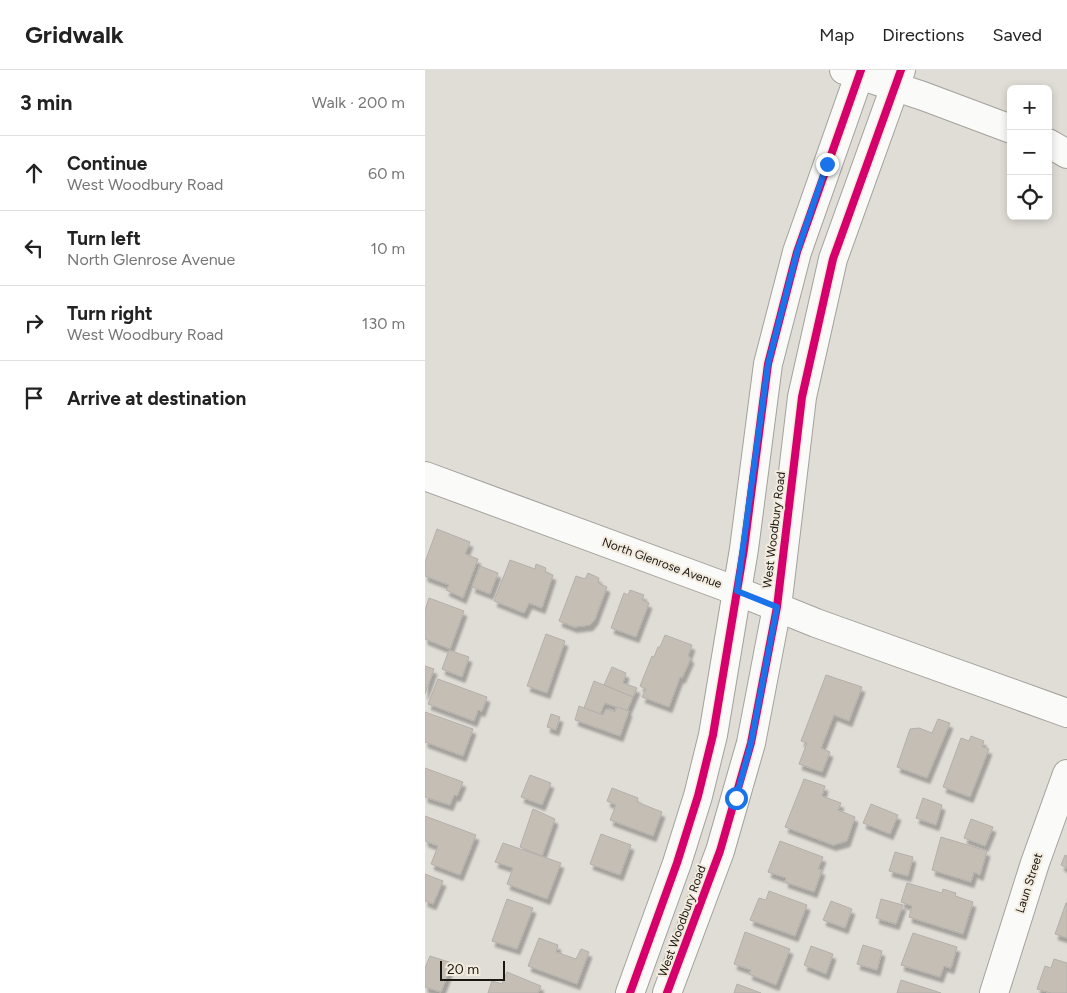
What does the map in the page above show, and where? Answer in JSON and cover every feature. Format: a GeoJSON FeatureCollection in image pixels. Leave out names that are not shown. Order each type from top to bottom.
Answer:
{"type":"FeatureCollection","features":[{"type":"Feature","properties":{"kind":"main road"},"geometry":{"type":"LineString","coordinates":[[855,71],[898,78],[1007,127]]}},
{"type":"Feature","properties":{"kind":"main road","name":"West Woodbury Road"},"geometry":{"type":"LineString","coordinates":[[630,993],[677,863],[698,796],[713,734],[737,591],[768,364],[797,252],[855,71]]}},
{"type":"Feature","properties":{"kind":"main road","name":"West Woodbury Road"},"geometry":{"type":"LineString","coordinates":[[667,993],[720,851],[751,743],[777,607],[802,396],[833,259],[898,78]]}},
{"type":"Feature","properties":{"kind":"main road"},"geometry":{"type":"LineString","coordinates":[[1052,145],[1067,154]]}},
{"type":"Feature","properties":{"kind":"main road","name":"North Glenrose Avenue"},"geometry":{"type":"LineString","coordinates":[[426,480],[737,591],[1067,713]]}},
{"type":"Feature","properties":{"kind":"main road","name":"Laun Street"},"geometry":{"type":"LineString","coordinates":[[994,993],[1035,863],[1067,774]]}},
{"type":"Feature","properties":{"kind":"building"},"geometry":{"type":"Polygon","coordinates":[[[437,529],[470,542],[465,554],[478,559],[463,598],[446,590],[449,585],[425,576],[425,562],[437,529]]]}},
{"type":"Feature","properties":{"kind":"building"},"geometry":{"type":"Polygon","coordinates":[[[510,560],[535,569],[536,564],[546,568],[545,572],[553,575],[542,608],[529,603],[524,613],[494,601],[510,560]]]}},
{"type":"Feature","properties":{"kind":"building"},"geometry":{"type":"Polygon","coordinates":[[[480,566],[498,573],[490,594],[472,587],[480,566]]]}},
{"type":"Feature","properties":{"kind":"building"},"geometry":{"type":"Polygon","coordinates":[[[588,573],[599,578],[598,583],[607,587],[595,619],[590,625],[574,627],[559,621],[576,576],[585,579],[588,573]]]}},
{"type":"Feature","properties":{"kind":"building"},"geometry":{"type":"Polygon","coordinates":[[[630,590],[644,595],[642,600],[649,603],[636,637],[611,628],[624,593],[628,595],[630,590]]]}},
{"type":"Feature","properties":{"kind":"building"},"geometry":{"type":"Polygon","coordinates":[[[429,598],[464,611],[450,649],[425,639],[425,610],[429,598]]]}},
{"type":"Feature","properties":{"kind":"building"},"geometry":{"type":"Polygon","coordinates":[[[546,634],[565,641],[547,693],[527,686],[546,634]]]}},
{"type":"Feature","properties":{"kind":"building"},"geometry":{"type":"Polygon","coordinates":[[[665,635],[692,645],[688,656],[691,658],[682,678],[680,677],[669,707],[642,697],[646,689],[640,686],[652,656],[654,657],[665,635]]]}},
{"type":"Feature","properties":{"kind":"building"},"geometry":{"type":"Polygon","coordinates":[[[449,650],[469,657],[462,677],[442,669],[449,650]]]}},
{"type":"Feature","properties":{"kind":"building"},"geometry":{"type":"Polygon","coordinates":[[[425,666],[434,669],[425,694],[425,666]]]}},
{"type":"Feature","properties":{"kind":"building"},"geometry":{"type":"Polygon","coordinates":[[[612,667],[626,673],[623,683],[637,688],[633,697],[604,685],[612,667]]]}},
{"type":"Feature","properties":{"kind":"building"},"geometry":{"type":"Polygon","coordinates":[[[826,675],[862,687],[849,721],[834,715],[821,748],[830,752],[822,772],[799,764],[807,743],[801,741],[826,675]]]}},
{"type":"Feature","properties":{"kind":"building"},"geometry":{"type":"Polygon","coordinates":[[[438,679],[487,697],[482,711],[478,710],[474,721],[428,704],[438,679]]]}},
{"type":"Feature","properties":{"kind":"building"},"geometry":{"type":"Polygon","coordinates":[[[594,681],[633,697],[627,711],[605,703],[600,714],[584,708],[594,681]]]}},
{"type":"Feature","properties":{"kind":"building"},"geometry":{"type":"Polygon","coordinates":[[[579,706],[603,715],[606,709],[615,712],[617,707],[629,711],[620,736],[575,720],[579,706]]]}},
{"type":"Feature","properties":{"kind":"building"},"geometry":{"type":"Polygon","coordinates":[[[425,712],[473,729],[463,756],[425,742],[425,712]]]}},
{"type":"Feature","properties":{"kind":"building"},"geometry":{"type":"Polygon","coordinates":[[[551,714],[560,717],[556,730],[547,727],[551,714]]]}},
{"type":"Feature","properties":{"kind":"building"},"geometry":{"type":"Polygon","coordinates":[[[938,719],[950,723],[927,778],[897,767],[910,729],[919,728],[932,733],[938,719]]]}},
{"type":"Feature","properties":{"kind":"building"},"geometry":{"type":"Polygon","coordinates":[[[971,736],[984,741],[982,747],[989,749],[970,797],[943,787],[961,738],[969,741],[971,736]]]}},
{"type":"Feature","properties":{"kind":"building"},"geometry":{"type":"Polygon","coordinates":[[[425,768],[463,782],[457,796],[454,795],[450,805],[425,797],[425,768]]]}},
{"type":"Feature","properties":{"kind":"building"},"geometry":{"type":"Polygon","coordinates":[[[530,775],[551,783],[542,805],[521,797],[530,775]]]}},
{"type":"Feature","properties":{"kind":"building"},"geometry":{"type":"Polygon","coordinates":[[[804,779],[825,786],[822,796],[841,803],[838,810],[855,817],[847,841],[833,845],[785,827],[804,779]]]}},
{"type":"Feature","properties":{"kind":"building"},"geometry":{"type":"Polygon","coordinates":[[[612,788],[638,798],[637,802],[662,812],[653,836],[610,820],[616,805],[607,801],[612,788]]]}},
{"type":"Feature","properties":{"kind":"building"},"geometry":{"type":"Polygon","coordinates":[[[923,798],[942,805],[936,825],[916,818],[923,798]]]}},
{"type":"Feature","properties":{"kind":"building"},"geometry":{"type":"Polygon","coordinates":[[[871,804],[898,815],[890,834],[863,823],[871,804]]]}},
{"type":"Feature","properties":{"kind":"building"},"geometry":{"type":"Polygon","coordinates":[[[533,809],[555,819],[542,856],[520,847],[533,809]]]}},
{"type":"Feature","properties":{"kind":"building"},"geometry":{"type":"Polygon","coordinates":[[[425,816],[476,835],[460,875],[431,864],[438,846],[425,841],[425,816]]]}},
{"type":"Feature","properties":{"kind":"building"},"geometry":{"type":"Polygon","coordinates":[[[971,819],[993,827],[985,846],[964,838],[971,819]]]}},
{"type":"Feature","properties":{"kind":"building"},"geometry":{"type":"Polygon","coordinates":[[[601,834],[631,845],[620,875],[590,864],[601,834]]]}},
{"type":"Feature","properties":{"kind":"building"},"geometry":{"type":"Polygon","coordinates":[[[941,837],[987,851],[980,875],[974,872],[971,882],[932,870],[941,837]]]}},
{"type":"Feature","properties":{"kind":"building"},"geometry":{"type":"Polygon","coordinates":[[[780,841],[823,857],[818,869],[822,870],[814,892],[785,882],[786,878],[768,872],[780,841]]]}},
{"type":"Feature","properties":{"kind":"building"},"geometry":{"type":"Polygon","coordinates":[[[503,843],[561,863],[547,899],[507,884],[513,868],[495,862],[503,843]]]}},
{"type":"Feature","properties":{"kind":"building"},"geometry":{"type":"Polygon","coordinates":[[[895,852],[913,857],[908,876],[889,871],[895,852]]]}},
{"type":"Feature","properties":{"kind":"building"},"geometry":{"type":"Polygon","coordinates":[[[1065,855],[1067,856],[1067,868],[1061,865],[1065,855]]]}},
{"type":"Feature","properties":{"kind":"building"},"geometry":{"type":"Polygon","coordinates":[[[425,874],[443,881],[433,904],[425,901],[425,874]]]}},
{"type":"Feature","properties":{"kind":"building"},"geometry":{"type":"Polygon","coordinates":[[[907,883],[942,893],[943,889],[956,893],[955,896],[973,902],[963,934],[909,917],[912,906],[901,902],[907,883]]]}},
{"type":"Feature","properties":{"kind":"building"},"geometry":{"type":"Polygon","coordinates":[[[769,891],[807,905],[795,936],[750,920],[759,898],[766,900],[769,891]]]}},
{"type":"Feature","properties":{"kind":"building"},"geometry":{"type":"Polygon","coordinates":[[[507,899],[533,908],[517,949],[492,941],[507,899]]]}},
{"type":"Feature","properties":{"kind":"building"},"geometry":{"type":"Polygon","coordinates":[[[881,899],[903,905],[896,924],[876,918],[881,899]]]}},
{"type":"Feature","properties":{"kind":"building"},"geometry":{"type":"Polygon","coordinates":[[[831,901],[852,909],[845,928],[823,920],[831,901]]]}},
{"type":"Feature","properties":{"kind":"building"},"geometry":{"type":"Polygon","coordinates":[[[1067,903],[1067,938],[1055,934],[1067,903]]]}},
{"type":"Feature","properties":{"kind":"building"},"geometry":{"type":"Polygon","coordinates":[[[745,932],[790,949],[776,985],[749,974],[751,970],[734,964],[745,932]]]}},
{"type":"Feature","properties":{"kind":"building"},"geometry":{"type":"Polygon","coordinates":[[[913,933],[957,947],[951,968],[944,966],[940,977],[901,965],[913,933]]]}},
{"type":"Feature","properties":{"kind":"building"},"geometry":{"type":"Polygon","coordinates":[[[539,938],[558,945],[556,952],[576,959],[581,949],[589,952],[577,984],[528,966],[539,938]]]}},
{"type":"Feature","properties":{"kind":"building"},"geometry":{"type":"Polygon","coordinates":[[[863,945],[882,951],[877,970],[857,964],[863,945]]]}},
{"type":"Feature","properties":{"kind":"building"},"geometry":{"type":"Polygon","coordinates":[[[811,946],[833,954],[826,974],[804,965],[811,946]]]}},
{"type":"Feature","properties":{"kind":"building"},"geometry":{"type":"Polygon","coordinates":[[[430,956],[452,963],[441,992],[425,987],[425,968],[430,956]]]}},
{"type":"Feature","properties":{"kind":"building"},"geometry":{"type":"Polygon","coordinates":[[[1054,959],[1067,963],[1067,993],[1051,993],[1037,989],[1045,966],[1051,968],[1054,959]]]}},
{"type":"Feature","properties":{"kind":"building"},"geometry":{"type":"Polygon","coordinates":[[[507,972],[541,986],[538,993],[488,993],[492,981],[502,984],[507,972]]]}},
{"type":"Feature","properties":{"kind":"building"},"geometry":{"type":"Polygon","coordinates":[[[901,980],[941,993],[897,993],[901,980]]]}},
{"type":"Feature","properties":{"kind":"building"},"geometry":{"type":"Polygon","coordinates":[[[737,984],[761,993],[734,993],[737,984]]]}},
{"type":"Feature","properties":{"kind":"cycle path"},"geometry":{"type":"LineString","coordinates":[[630,993],[677,863],[698,796],[713,735],[744,549],[768,364],[797,252],[861,70]]}},
{"type":"Feature","properties":{"kind":"cycle path"},"geometry":{"type":"LineString","coordinates":[[667,993],[720,851],[751,743],[777,607],[802,397],[833,259],[901,70]]}},
{"type":"Feature","properties":{"kind":"route"},"geometry":{"type":"LineString","coordinates":[[736,798],[751,743],[777,607],[737,591],[768,364],[797,252],[827,164]]}}]}
